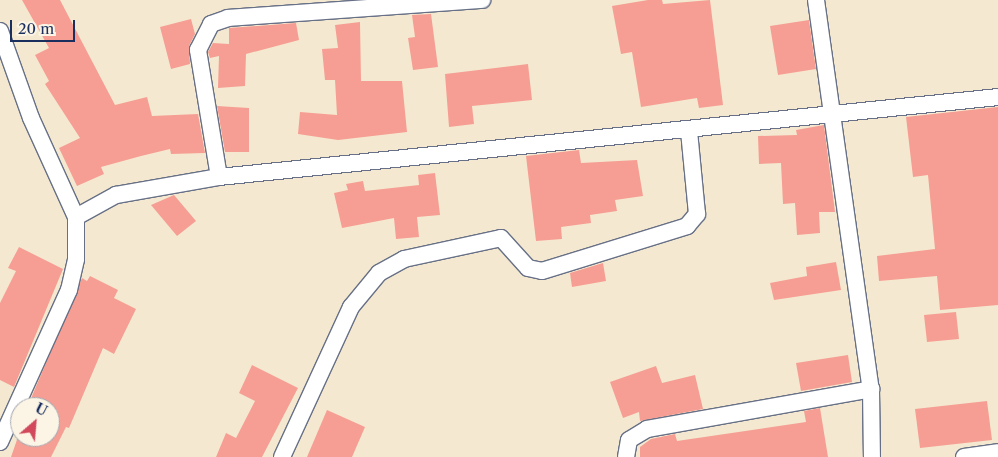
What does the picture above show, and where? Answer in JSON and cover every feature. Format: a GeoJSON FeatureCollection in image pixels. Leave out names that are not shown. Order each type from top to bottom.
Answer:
{"type":"FeatureCollection","features":[{"type":"Feature","properties":{"kind":"street"},"geometry":{"type":"LineString","coordinates":[[219,176],[198,50],[211,24],[228,18],[403,3],[482,0]]}},
{"type":"Feature","properties":{"kind":"street"},"geometry":{"type":"LineString","coordinates":[[816,0],[830,117],[871,389],[872,457]]}},
{"type":"Feature","properties":{"kind":"street"},"geometry":{"type":"LineString","coordinates":[[0,31],[31,118],[76,217],[76,259],[69,290],[0,442]]}},
{"type":"Feature","properties":{"kind":"street"},"geometry":{"type":"LineString","coordinates":[[76,217],[116,195],[219,176],[830,117],[998,98]]}},
{"type":"Feature","properties":{"kind":"street"},"geometry":{"type":"LineString","coordinates":[[282,457],[351,307],[378,274],[404,259],[501,238],[528,268],[542,271],[687,226],[697,214],[689,131]]}},
{"type":"Feature","properties":{"kind":"street"},"geometry":{"type":"LineString","coordinates":[[626,457],[629,440],[647,429],[871,389]]}},
{"type":"Feature","properties":{"kind":"street"},"geometry":{"type":"LineString","coordinates":[[964,457],[998,452]]}},
{"type":"Feature","properties":{"kind":"building"},"geometry":{"type":"Polygon","coordinates":[[[22,0],[60,0],[115,105],[147,97],[152,116],[198,114],[205,153],[171,154],[170,149],[141,156],[101,167],[104,174],[77,186],[59,148],[80,138],[45,84],[49,81],[35,55],[49,48],[22,0]]]}},
{"type":"Feature","properties":{"kind":"building"},"geometry":{"type":"Polygon","coordinates":[[[648,0],[662,0],[663,4],[710,0],[723,105],[699,108],[697,98],[641,107],[632,52],[621,54],[612,6],[648,0]]]}},
{"type":"Feature","properties":{"kind":"building"},"geometry":{"type":"Polygon","coordinates":[[[431,14],[438,67],[413,70],[408,38],[415,37],[412,15],[431,14]]]}},
{"type":"Feature","properties":{"kind":"building"},"geometry":{"type":"Polygon","coordinates":[[[191,19],[195,34],[189,46],[190,64],[171,69],[160,27],[191,19]]]}},
{"type":"Feature","properties":{"kind":"building"},"geometry":{"type":"Polygon","coordinates":[[[809,20],[816,69],[778,75],[770,26],[809,20]]]}},
{"type":"Feature","properties":{"kind":"building"},"geometry":{"type":"Polygon","coordinates":[[[360,22],[361,81],[402,81],[407,132],[338,140],[298,134],[300,112],[337,115],[335,80],[325,80],[322,49],[338,48],[335,25],[360,22]]]}},
{"type":"Feature","properties":{"kind":"building"},"geometry":{"type":"Polygon","coordinates":[[[296,23],[299,40],[246,54],[245,86],[218,88],[219,56],[210,58],[208,52],[213,43],[229,44],[229,28],[296,23]]]}},
{"type":"Feature","properties":{"kind":"building"},"geometry":{"type":"Polygon","coordinates":[[[528,64],[532,100],[472,106],[474,124],[449,127],[445,74],[528,64]]]}},
{"type":"Feature","properties":{"kind":"building"},"geometry":{"type":"Polygon","coordinates":[[[217,106],[249,108],[249,152],[225,152],[217,106]]]}},
{"type":"Feature","properties":{"kind":"building"},"geometry":{"type":"Polygon","coordinates":[[[998,107],[998,305],[940,310],[937,276],[879,281],[877,256],[935,249],[928,175],[913,177],[906,117],[998,107]]]}},
{"type":"Feature","properties":{"kind":"building"},"geometry":{"type":"Polygon","coordinates":[[[824,125],[835,212],[819,212],[820,233],[797,235],[795,203],[783,204],[781,163],[759,164],[758,136],[797,135],[796,130],[824,125]]]}},
{"type":"Feature","properties":{"kind":"building"},"geometry":{"type":"Polygon","coordinates":[[[579,150],[581,163],[637,160],[643,196],[615,200],[617,211],[590,215],[591,223],[561,227],[562,239],[536,241],[526,156],[579,150]]]}},
{"type":"Feature","properties":{"kind":"building"},"geometry":{"type":"Polygon","coordinates":[[[435,173],[440,215],[417,217],[419,237],[396,239],[394,218],[342,228],[334,193],[348,190],[346,184],[363,181],[365,191],[419,185],[418,175],[435,173]]]}},
{"type":"Feature","properties":{"kind":"building"},"geometry":{"type":"Polygon","coordinates":[[[174,195],[196,221],[177,236],[151,205],[174,195]]]}},
{"type":"Feature","properties":{"kind":"building"},"geometry":{"type":"Polygon","coordinates":[[[19,247],[63,269],[14,387],[0,380],[0,303],[16,271],[8,268],[19,247]]]}},
{"type":"Feature","properties":{"kind":"building"},"geometry":{"type":"Polygon","coordinates":[[[836,262],[841,290],[774,300],[770,283],[807,276],[806,267],[836,262]]]}},
{"type":"Feature","properties":{"kind":"building"},"geometry":{"type":"Polygon","coordinates":[[[603,263],[606,281],[572,287],[570,273],[603,263]]]}},
{"type":"Feature","properties":{"kind":"building"},"geometry":{"type":"Polygon","coordinates":[[[90,276],[118,290],[114,298],[136,309],[114,354],[103,348],[69,428],[66,427],[60,439],[60,397],[32,397],[82,278],[87,281],[90,276]]]}},
{"type":"Feature","properties":{"kind":"building"},"geometry":{"type":"Polygon","coordinates":[[[956,312],[959,339],[927,342],[924,315],[956,312]]]}},
{"type":"Feature","properties":{"kind":"building"},"geometry":{"type":"Polygon","coordinates":[[[848,355],[852,382],[801,391],[796,363],[848,355]]]}},
{"type":"Feature","properties":{"kind":"building"},"geometry":{"type":"Polygon","coordinates":[[[252,365],[298,388],[262,457],[216,457],[226,433],[236,438],[255,401],[239,393],[252,365]]]}},
{"type":"Feature","properties":{"kind":"building"},"geometry":{"type":"Polygon","coordinates":[[[656,366],[662,383],[695,375],[703,409],[640,421],[639,412],[623,418],[610,382],[656,366]]]}},
{"type":"Feature","properties":{"kind":"building"},"geometry":{"type":"Polygon","coordinates":[[[987,401],[992,440],[920,448],[915,409],[987,401]]]}},
{"type":"Feature","properties":{"kind":"building"},"geometry":{"type":"Polygon","coordinates":[[[820,408],[828,457],[640,457],[640,447],[651,439],[675,434],[677,441],[806,422],[804,411],[820,408]]]}},
{"type":"Feature","properties":{"kind":"building"},"geometry":{"type":"Polygon","coordinates":[[[327,410],[365,427],[352,457],[307,457],[327,410]]]}},
{"type":"Feature","properties":{"kind":"building"},"geometry":{"type":"Polygon","coordinates":[[[14,447],[56,447],[51,457],[11,457],[14,447]]]}}]}
